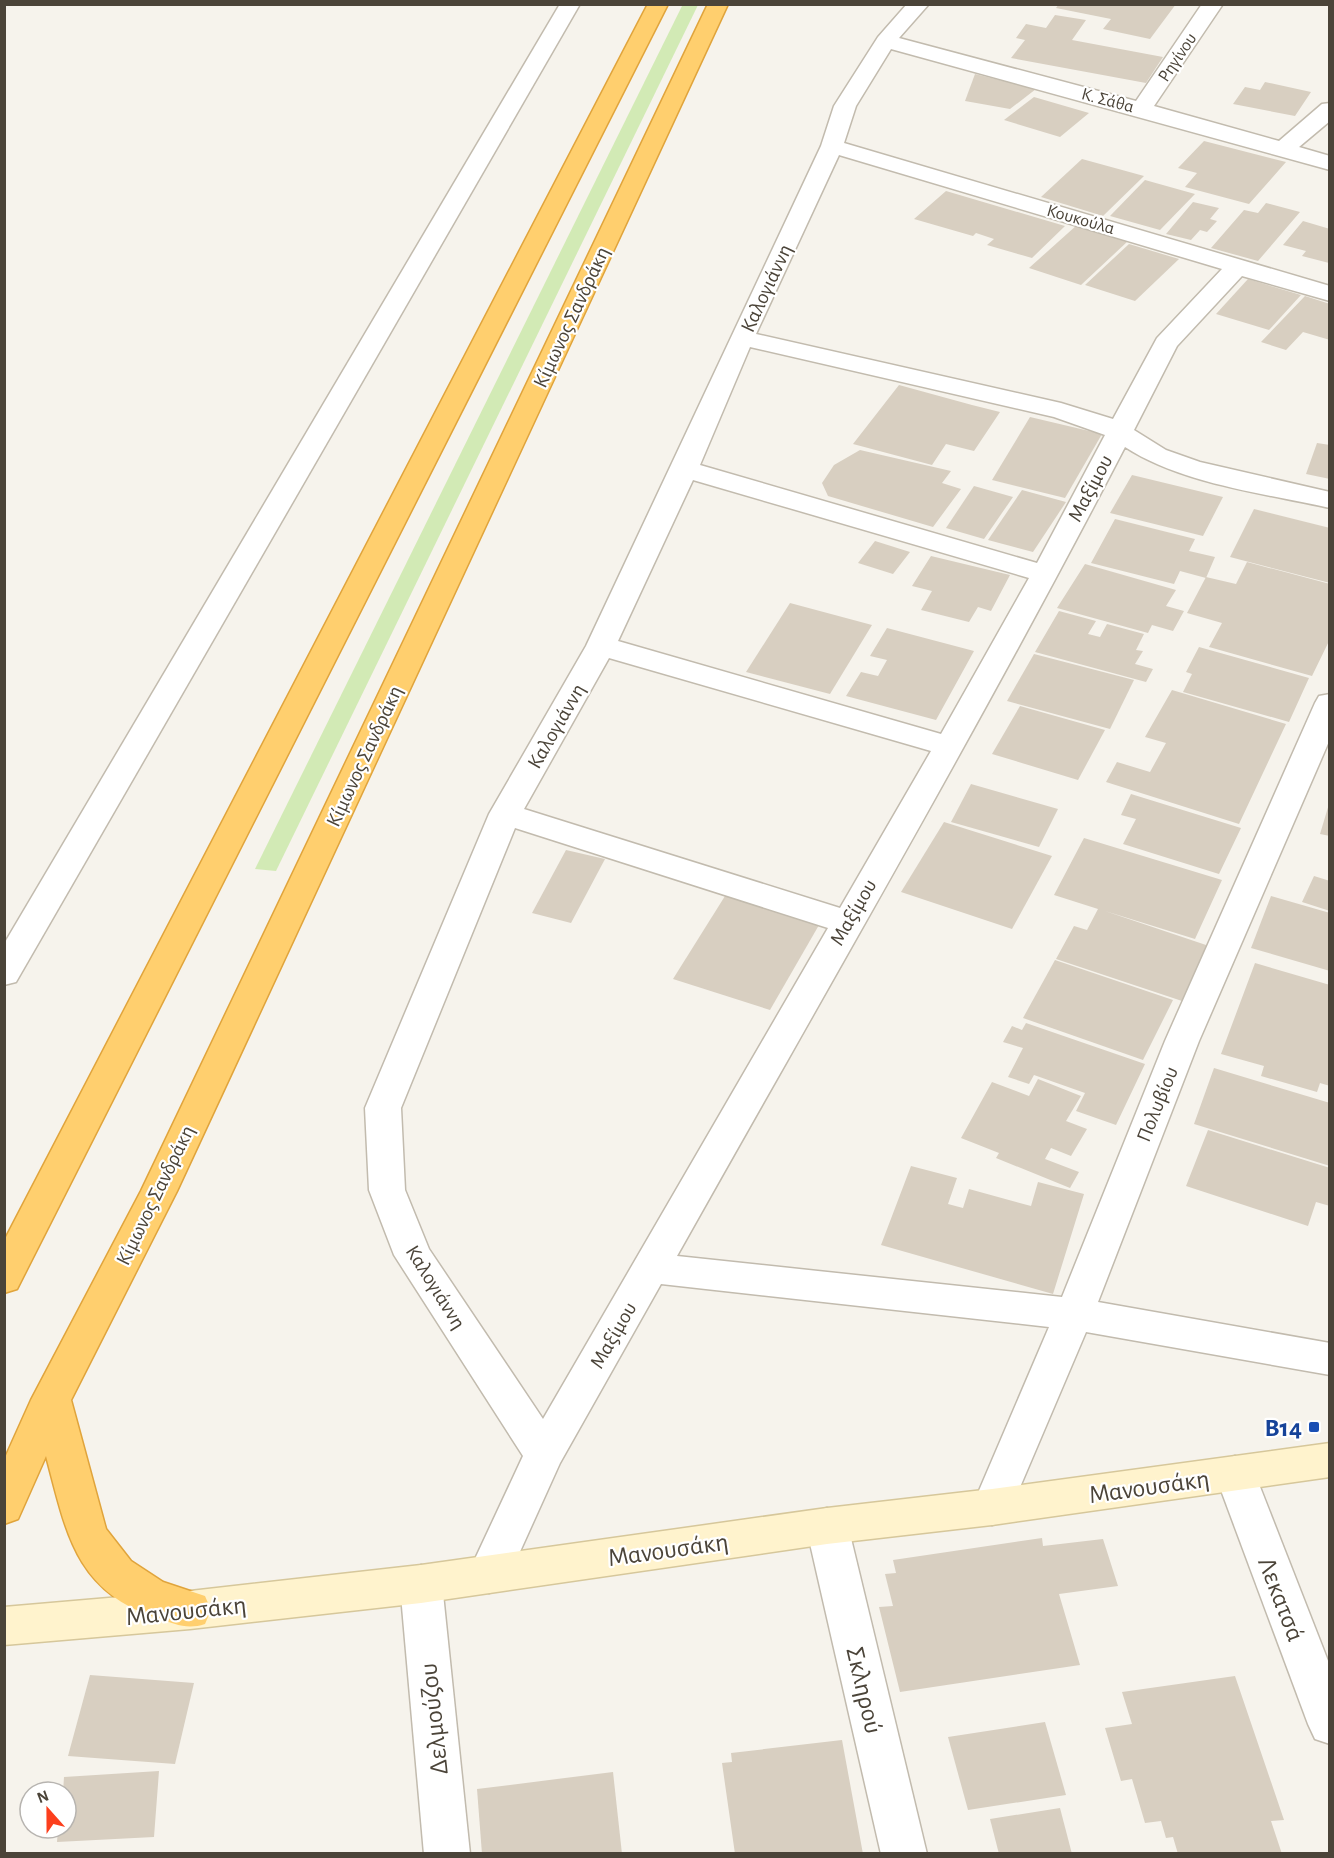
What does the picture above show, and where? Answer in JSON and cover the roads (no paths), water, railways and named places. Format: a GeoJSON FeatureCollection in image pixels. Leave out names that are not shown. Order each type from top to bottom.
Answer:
{"type":"FeatureCollection","features":[{"type":"Feature","properties":{"kind":"highway"},"geometry":{"type":"LineString","coordinates":[[4,1278],[658,4]]}},
{"type":"Feature","properties":{"kind":"highway","name":"Κίμωνος Σανδράκη"},"geometry":{"type":"LineString","coordinates":[[4,1506],[51,1400],[159,1191],[718,4]]}},
{"type":"Feature","properties":{"kind":"highway"},"geometry":{"type":"LineString","coordinates":[[51,1400],[88,1537],[116,1574],[150,1597],[190,1610]]}},
{"type":"Feature","properties":{"kind":"street"},"geometry":{"type":"LineString","coordinates":[[4,973],[570,4]]}},
{"type":"Feature","properties":{"kind":"street","name":"Καλογιάννη"},"geometry":{"type":"LineString","coordinates":[[544,1454],[413,1255],[387,1190],[383,1108],[505,814],[601,646],[685,469],[742,338],[832,146],[845,106],[885,41],[919,4]]}},
{"type":"Feature","properties":{"kind":"street","name":"Ρηγίνου"},"geometry":{"type":"LineString","coordinates":[[1141,109],[1213,4]]}},
{"type":"Feature","properties":{"kind":"street","name":"Κ. Σάθα"},"geometry":{"type":"LineString","coordinates":[[885,41],[1141,109],[1329,163]]}},
{"type":"Feature","properties":{"kind":"street"},"geometry":{"type":"LineString","coordinates":[[1282,150],[1329,109]]}},
{"type":"Feature","properties":{"kind":"street","name":"Κουκούλα"},"geometry":{"type":"LineString","coordinates":[[832,146],[1329,294]]}},
{"type":"Feature","properties":{"kind":"street","name":"Μαξίμου"},"geometry":{"type":"LineString","coordinates":[[489,1574],[544,1454],[949,746],[1045,574],[1166,343],[1238,266]]}},
{"type":"Feature","properties":{"kind":"street"},"geometry":{"type":"LineString","coordinates":[[742,338],[1061,411],[1120,431],[1157,456],[1192,468],[1329,500]]}},
{"type":"Feature","properties":{"kind":"street"},"geometry":{"type":"LineString","coordinates":[[685,469],[1045,574]]}},
{"type":"Feature","properties":{"kind":"street"},"geometry":{"type":"LineString","coordinates":[[601,646],[949,746]]}},
{"type":"Feature","properties":{"kind":"street","name":"Πολυβίου"},"geometry":{"type":"LineString","coordinates":[[992,1508],[1074,1314],[1182,1041],[1329,703]]}},
{"type":"Feature","properties":{"kind":"street"},"geometry":{"type":"LineString","coordinates":[[505,814],[847,922]]}},
{"type":"Feature","properties":{"kind":"street"},"geometry":{"type":"LineString","coordinates":[[652,1268],[1074,1314],[1300,1352],[1329,1359]]}},
{"type":"Feature","properties":{"kind":"street","name":"Μανουσάκη"},"geometry":{"type":"LineString","coordinates":[[4,1626],[190,1610],[421,1584],[827,1526],[992,1508],[1329,1460]]}},
{"type":"Feature","properties":{"kind":"street","name":"Λεκατσά"},"geometry":{"type":"LineString","coordinates":[[1235,1474],[1329,1724]]}},
{"type":"Feature","properties":{"kind":"street","name":"Σκληρού"},"geometry":{"type":"LineString","coordinates":[[827,1526],[904,1854]]}},
{"type":"Feature","properties":{"kind":"street","name":"Δελμούζου"},"geometry":{"type":"LineString","coordinates":[[421,1584],[447,1854]]}},
{"type":"Feature","properties":{"kind":"place","name":"Β14"},"geometry":{"type":"Point","coordinates":[1314,1427]}}]}
